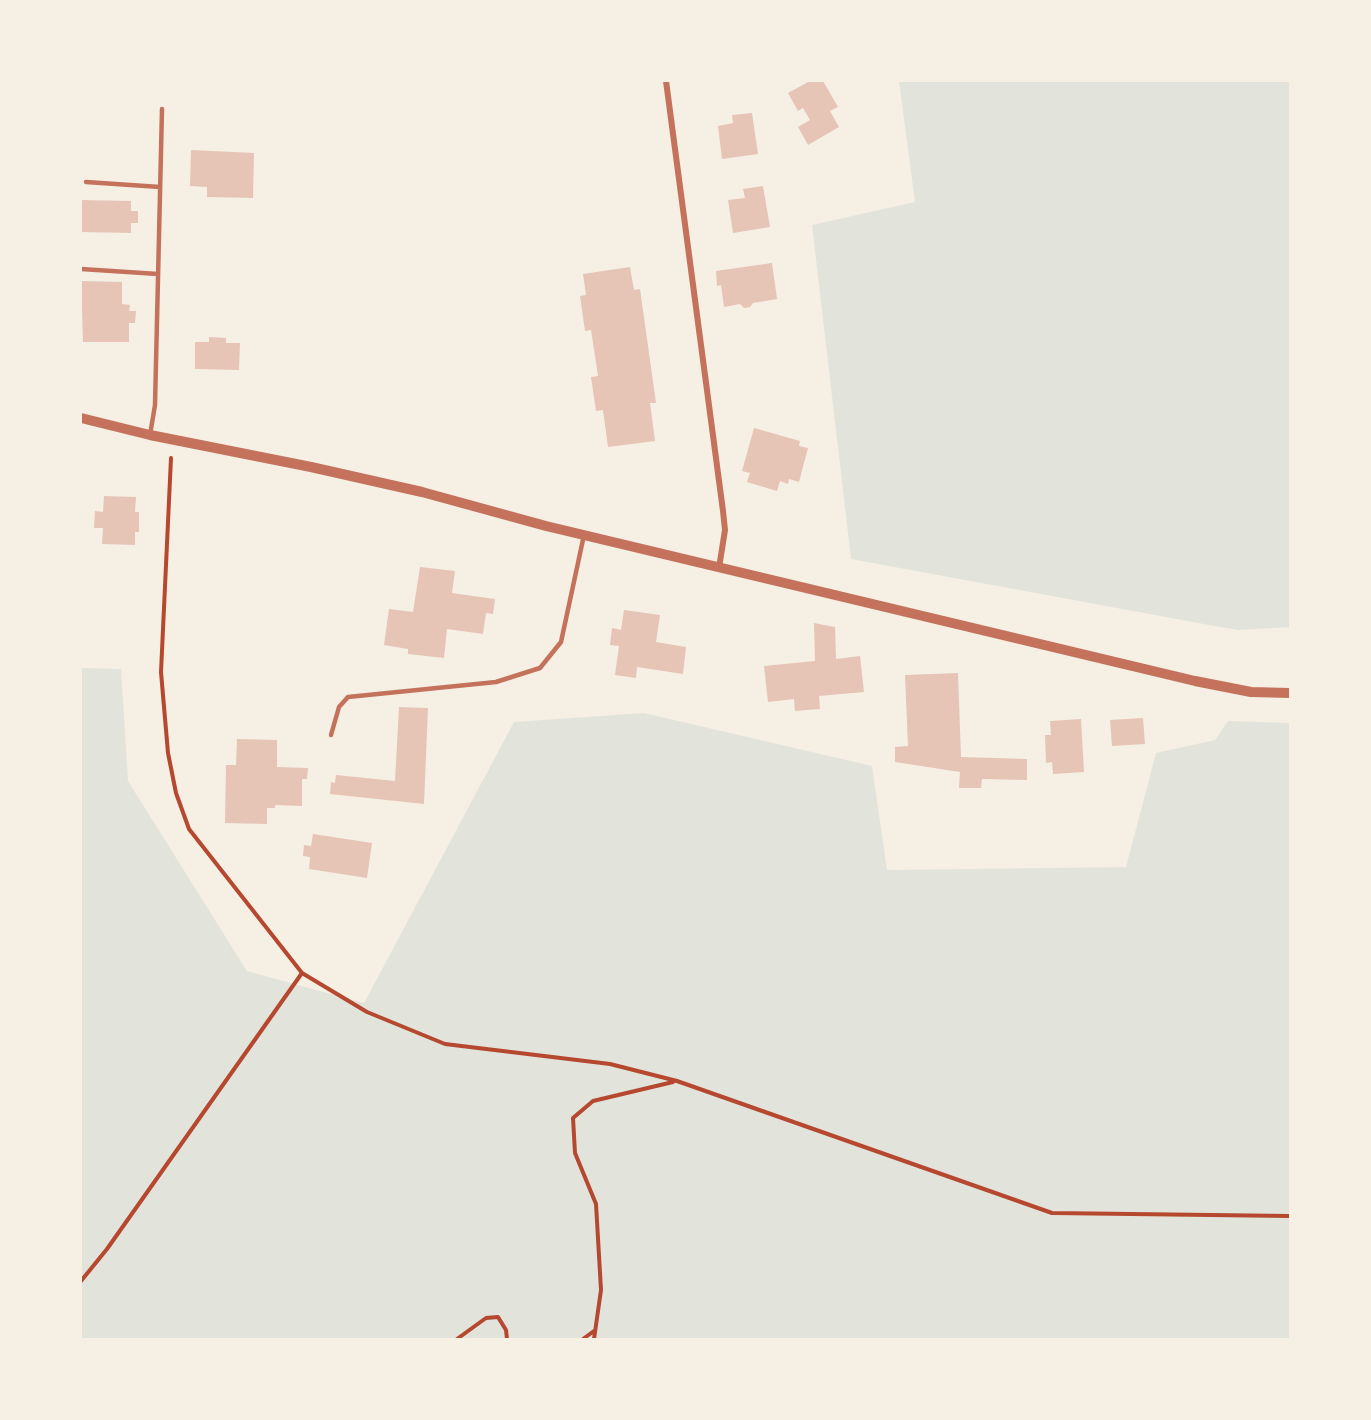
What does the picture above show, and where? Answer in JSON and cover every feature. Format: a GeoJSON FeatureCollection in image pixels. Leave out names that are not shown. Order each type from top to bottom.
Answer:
{"type":"FeatureCollection","features":[{"type":"Feature","properties":{"kind":"street"},"geometry":{"type":"LineString","coordinates":[[666,81],[723,511],[725,530],[719,568]]}},
{"type":"Feature","properties":{"kind":"street"},"geometry":{"type":"LineString","coordinates":[[81,418],[150,435],[369,480],[719,568],[1195,681],[1251,692],[1290,693]]}},
{"type":"Feature","properties":{"kind":"lane"},"geometry":{"type":"LineString","coordinates":[[150,435],[155,405],[162,109]]}},
{"type":"Feature","properties":{"kind":"lane"},"geometry":{"type":"LineString","coordinates":[[86,182],[160,187]]}},
{"type":"Feature","properties":{"kind":"lane"},"geometry":{"type":"LineString","coordinates":[[81,269],[158,274]]}},
{"type":"Feature","properties":{"kind":"lane"},"geometry":{"type":"LineString","coordinates":[[331,735],[339,707],[348,697],[496,682],[540,668],[561,642],[584,535]]}},
{"type":"Feature","properties":{"kind":"path"},"geometry":{"type":"LineString","coordinates":[[174,439],[170,461],[161,672],[168,753],[176,793],[189,829],[302,973],[367,1012],[445,1044],[609,1064],[677,1081],[1052,1213],[1290,1216]]}},
{"type":"Feature","properties":{"kind":"path"},"geometry":{"type":"LineString","coordinates":[[81,1281],[107,1249],[302,973]]}},
{"type":"Feature","properties":{"kind":"path"},"geometry":{"type":"LineString","coordinates":[[594,1339],[601,1290],[596,1204],[575,1154],[573,1118],[592,1101],[677,1081]]}},
{"type":"Feature","properties":{"kind":"path"},"geometry":{"type":"LineString","coordinates":[[457,1339],[486,1318],[498,1317],[506,1330],[507,1339]]}},
{"type":"Feature","properties":{"kind":"path"},"geometry":{"type":"LineString","coordinates":[[583,1339],[594,1331]]}},
{"type":"Feature","properties":{"kind":"shaded area"},"geometry":{"type":"Polygon","coordinates":[[[899,81],[1290,81],[1290,627],[1239,630],[851,559],[812,225],[915,202],[899,81]]]}},
{"type":"Feature","properties":{"kind":"shaded area"},"geometry":{"type":"Polygon","coordinates":[[[81,668],[121,669],[128,781],[247,971],[364,1003],[514,722],[644,713],[872,766],[887,870],[1126,867],[1156,753],[1215,740],[1228,721],[1290,723],[1290,1339],[81,1339],[81,668]]]}},
{"type":"Feature","properties":{"kind":"building"},"geometry":{"type":"Polygon","coordinates":[[[810,81],[823,81],[838,107],[830,111],[839,127],[808,145],[798,127],[810,120],[803,108],[798,111],[788,93],[810,81]]]}},
{"type":"Feature","properties":{"kind":"building"},"geometry":{"type":"Polygon","coordinates":[[[752,113],[758,154],[722,159],[718,126],[733,123],[732,115],[752,113]]]}},
{"type":"Feature","properties":{"kind":"building"},"geometry":{"type":"Polygon","coordinates":[[[191,150],[254,153],[253,198],[207,197],[207,187],[190,186],[191,150]]]}},
{"type":"Feature","properties":{"kind":"building"},"geometry":{"type":"Polygon","coordinates":[[[763,186],[770,227],[733,233],[728,200],[745,198],[743,189],[763,186]]]}},
{"type":"Feature","properties":{"kind":"building"},"geometry":{"type":"Polygon","coordinates":[[[81,200],[131,201],[131,211],[138,211],[138,223],[131,223],[131,233],[81,232],[81,200]]]}},
{"type":"Feature","properties":{"kind":"building"},"geometry":{"type":"Polygon","coordinates":[[[772,263],[777,299],[753,303],[750,307],[744,308],[740,304],[724,307],[721,285],[717,286],[716,271],[772,263]]]}},
{"type":"Feature","properties":{"kind":"building"},"geometry":{"type":"Polygon","coordinates":[[[630,267],[634,290],[640,289],[656,403],[650,403],[655,441],[608,447],[603,410],[596,411],[591,377],[598,376],[591,330],[585,331],[580,296],[586,295],[583,274],[630,267]]]}},
{"type":"Feature","properties":{"kind":"building"},"geometry":{"type":"Polygon","coordinates":[[[81,281],[122,282],[122,304],[130,305],[129,311],[136,311],[135,323],[129,323],[129,342],[83,342],[81,281]]]}},
{"type":"Feature","properties":{"kind":"building"},"geometry":{"type":"Polygon","coordinates":[[[209,337],[226,338],[226,343],[240,343],[239,370],[195,369],[195,342],[209,342],[209,337]]]}},
{"type":"Feature","properties":{"kind":"building"},"geometry":{"type":"Polygon","coordinates":[[[754,428],[800,441],[799,446],[808,448],[799,482],[789,479],[788,484],[780,481],[777,491],[747,482],[750,473],[742,471],[754,428]]]}},
{"type":"Feature","properties":{"kind":"building"},"geometry":{"type":"Polygon","coordinates":[[[104,496],[136,497],[135,512],[139,512],[139,532],[135,532],[135,545],[102,544],[103,528],[94,528],[95,511],[103,512],[104,496]]]}},
{"type":"Feature","properties":{"kind":"building"},"geometry":{"type":"Polygon","coordinates":[[[420,567],[455,571],[452,593],[495,599],[493,614],[486,613],[483,634],[447,629],[444,658],[408,654],[408,649],[384,645],[389,609],[413,612],[420,567]]]}},
{"type":"Feature","properties":{"kind":"building"},"geometry":{"type":"Polygon","coordinates":[[[624,610],[660,615],[656,642],[686,647],[683,674],[637,667],[636,678],[615,675],[619,646],[610,645],[612,628],[621,630],[624,610]]]}},
{"type":"Feature","properties":{"kind":"building"},"geometry":{"type":"Polygon","coordinates":[[[814,623],[835,627],[836,659],[860,656],[864,692],[819,696],[820,709],[795,711],[794,699],[768,702],[764,666],[815,661],[814,623]]]}},
{"type":"Feature","properties":{"kind":"building"},"geometry":{"type":"Polygon","coordinates":[[[958,673],[961,757],[1027,759],[1027,780],[982,779],[981,788],[959,788],[960,772],[895,762],[895,747],[908,746],[905,675],[958,673]]]}},
{"type":"Feature","properties":{"kind":"building"},"geometry":{"type":"Polygon","coordinates":[[[399,707],[428,708],[424,804],[330,794],[331,782],[335,783],[336,775],[395,781],[399,707]]]}},
{"type":"Feature","properties":{"kind":"building"},"geometry":{"type":"Polygon","coordinates":[[[1143,718],[1145,744],[1112,746],[1110,720],[1143,718]]]}},
{"type":"Feature","properties":{"kind":"building"},"geometry":{"type":"Polygon","coordinates":[[[1081,719],[1084,772],[1053,774],[1052,762],[1046,763],[1045,735],[1051,735],[1050,721],[1081,719]]]}},
{"type":"Feature","properties":{"kind":"building"},"geometry":{"type":"Polygon","coordinates":[[[237,739],[277,740],[277,767],[308,768],[307,779],[302,779],[302,806],[275,805],[275,808],[267,808],[267,824],[225,823],[226,765],[236,765],[237,739]]]}},
{"type":"Feature","properties":{"kind":"building"},"geometry":{"type":"Polygon","coordinates":[[[313,834],[372,843],[367,878],[309,869],[310,857],[303,856],[304,845],[311,846],[313,834]]]}}]}
